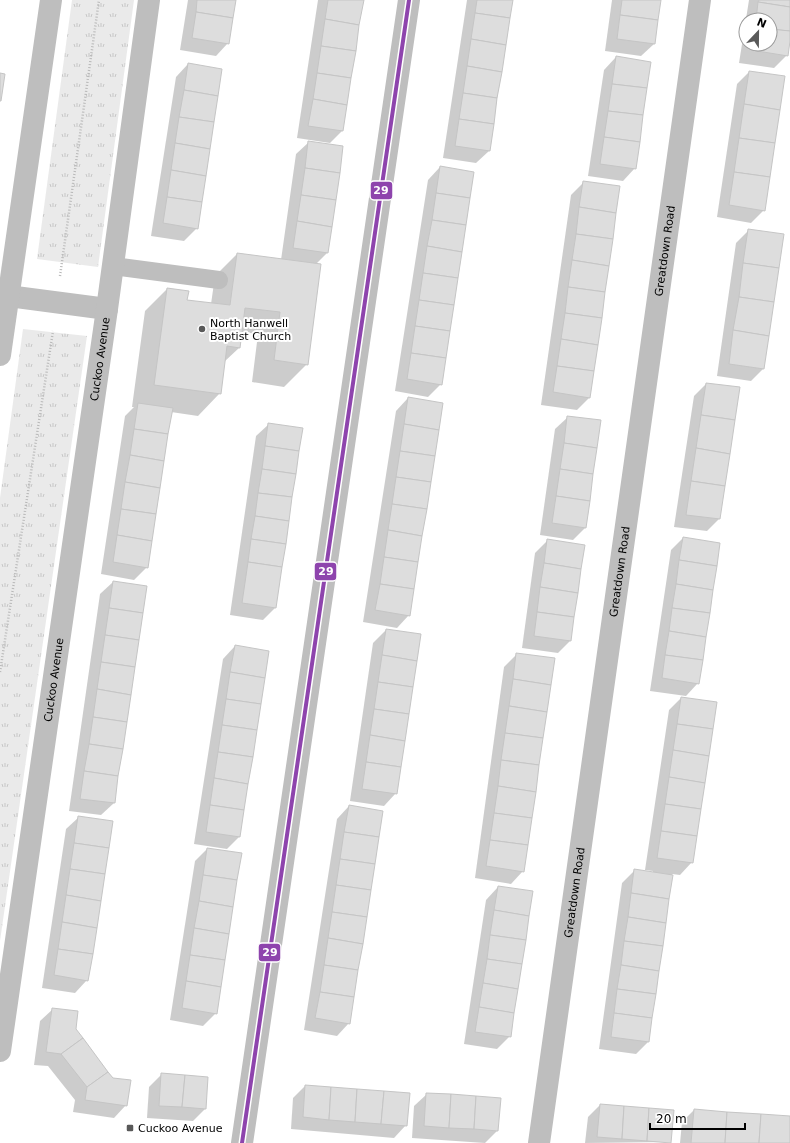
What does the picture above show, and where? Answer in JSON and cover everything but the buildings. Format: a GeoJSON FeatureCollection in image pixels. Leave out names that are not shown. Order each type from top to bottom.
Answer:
{"type":"FeatureCollection","features":[{"type":"Feature","properties":{"kind":"street"},"geometry":{"type":"LineString","coordinates":[[0,355],[4,295],[52,0]]}},
{"type":"Feature","properties":{"kind":"street","name":"Cuckoo Avenue"},"geometry":{"type":"LineString","coordinates":[[0,1051],[107,309],[149,0]]}},
{"type":"Feature","properties":{"kind":"street"},"geometry":{"type":"LineString","coordinates":[[242,1143],[409,0]]}},
{"type":"Feature","properties":{"kind":"street","name":"Greatdown Road"},"geometry":{"type":"LineString","coordinates":[[539,1143],[700,0]]}},
{"type":"Feature","properties":{"kind":"street","name":"Cuckoo Avenue"},"geometry":{"type":"LineString","coordinates":[[4,295],[107,309]]}},
{"type":"Feature","properties":{"kind":"lane"},"geometry":{"type":"LineString","coordinates":[[113,266],[219,280]]}},
{"type":"Feature","properties":{"kind":"path"},"geometry":{"type":"LineString","coordinates":[[60,275],[99,0]]}},
{"type":"Feature","properties":{"kind":"path"},"geometry":{"type":"LineString","coordinates":[[0,672],[53,328]]}},
{"type":"Feature","properties":{"kind":"green space"},"geometry":{"type":"Polygon","coordinates":[[[72,0],[134,0],[98,267],[37,259],[72,0]]]}},
{"type":"Feature","properties":{"kind":"green space"},"geometry":{"type":"Polygon","coordinates":[[[23,329],[87,336],[0,941],[0,498],[23,329]]]}},
{"type":"Feature","properties":{"kind":"transit line","name":"29"},"geometry":{"type":"LineString","coordinates":[[242,1143],[409,0]]}},
{"type":"Feature","properties":{"kind":"place","name":"North Hanwell Baptist Church"},"geometry":{"type":"Point","coordinates":[202,329]}},
{"type":"Feature","properties":{"kind":"place","name":"Cuckoo Avenue"},"geometry":{"type":"Point","coordinates":[130,1128]}}]}
